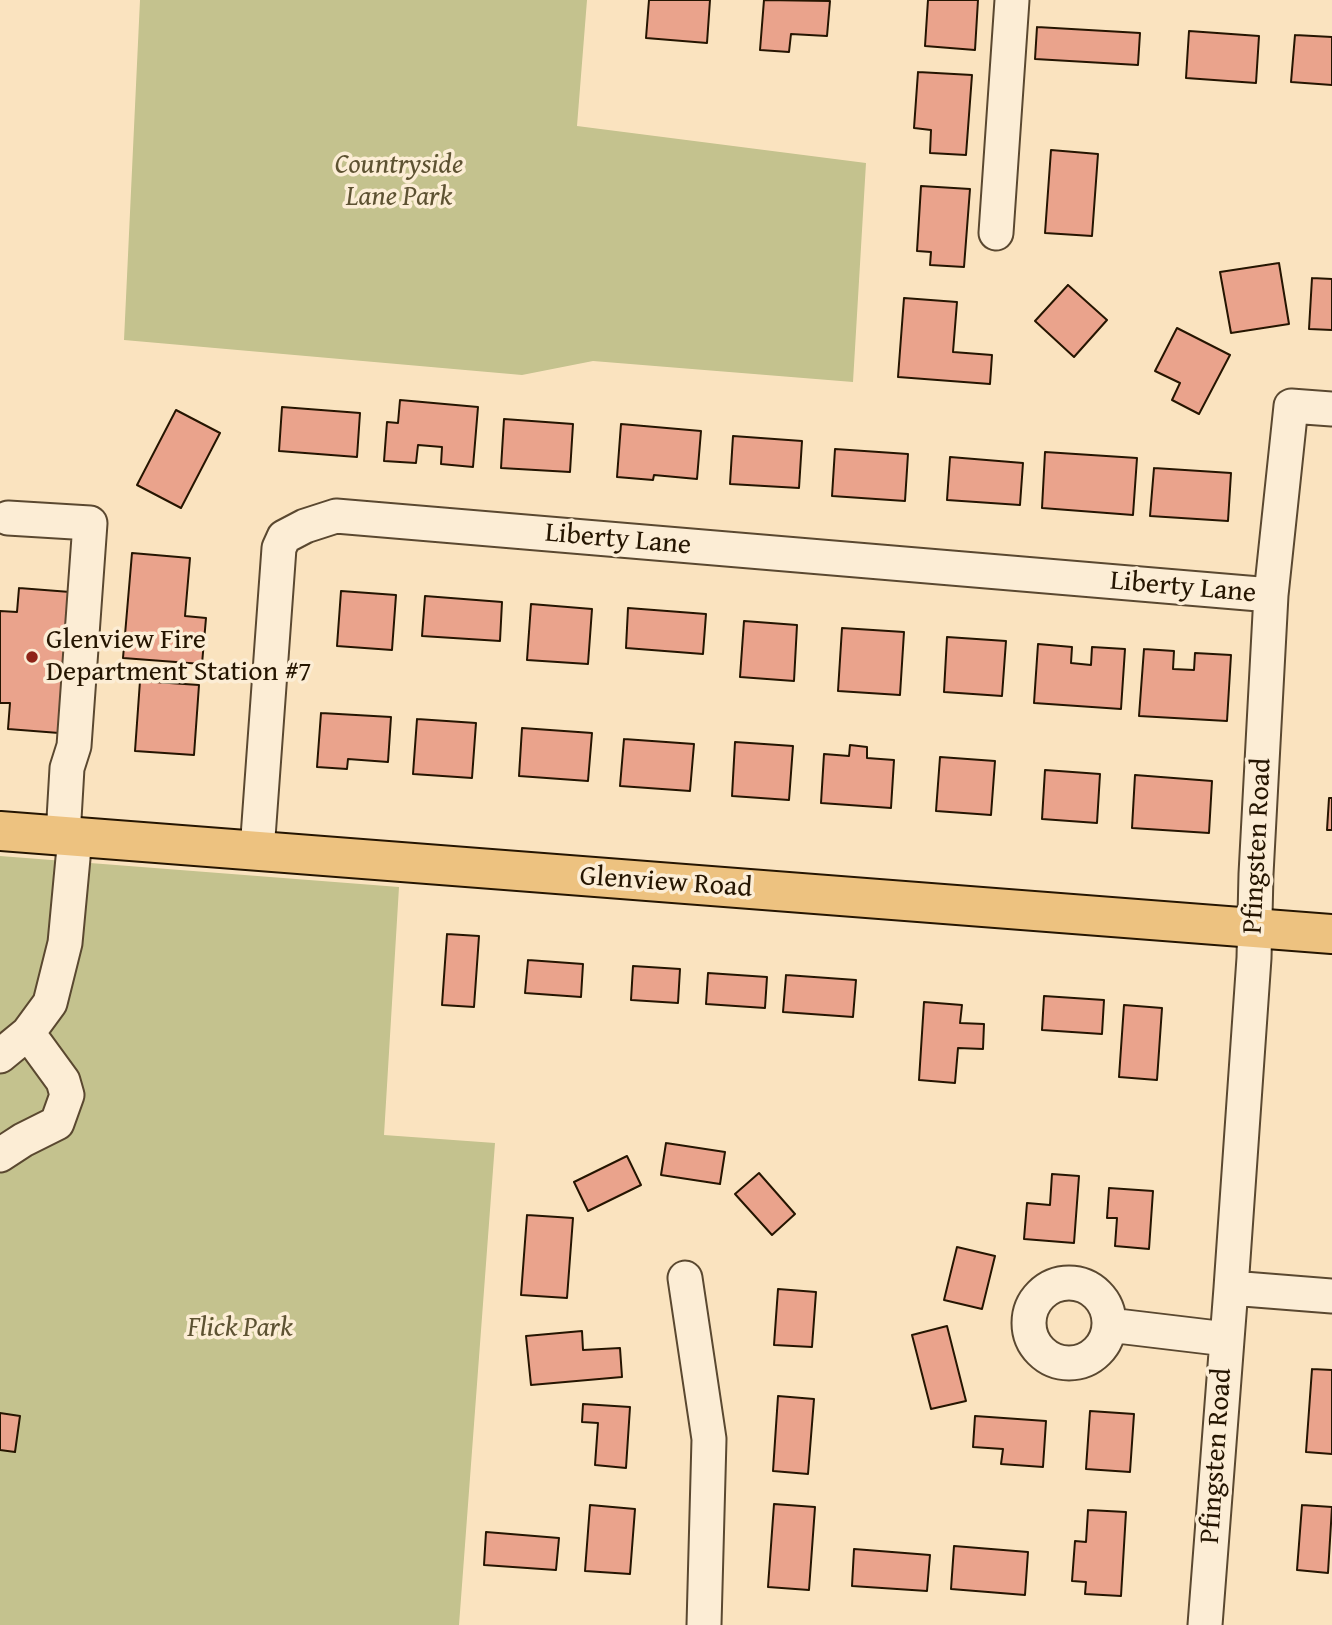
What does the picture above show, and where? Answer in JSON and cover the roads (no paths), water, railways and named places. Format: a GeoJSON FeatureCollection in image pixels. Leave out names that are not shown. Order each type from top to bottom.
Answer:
{"type":"FeatureCollection","features":[{"type":"Feature","properties":{"kind":"main road","name":"Glenview Road"},"geometry":{"type":"LineString","coordinates":[[0,831],[1332,934]]}},
{"type":"Feature","properties":{"kind":"street"},"geometry":{"type":"LineString","coordinates":[[996,233],[1012,0]]}},
{"type":"Feature","properties":{"kind":"street","name":"Pfingsten Road"},"geometry":{"type":"LineString","coordinates":[[1205,1625],[1231,1287],[1254,928],[1271,595],[1291,406],[1332,409]]}},
{"type":"Feature","properties":{"kind":"street","name":"Liberty Lane"},"geometry":{"type":"LineString","coordinates":[[257,851],[279,548],[284,537],[305,526],[336,516],[1271,595]]}},
{"type":"Feature","properties":{"kind":"street"},"geometry":{"type":"LineString","coordinates":[[0,1056],[28,1033],[50,1003],[65,943],[69,837],[67,768],[74,746],[90,523],[8,518]]}},
{"type":"Feature","properties":{"kind":"street"},"geometry":{"type":"LineString","coordinates":[[0,1155],[57,1123],[66,1095],[63,1081],[28,1033]]}},
{"type":"Feature","properties":{"kind":"street"},"geometry":{"type":"LineString","coordinates":[[685,1278],[709,1439],[704,1625]]}},
{"type":"Feature","properties":{"kind":"street"},"geometry":{"type":"LineString","coordinates":[[1231,1287],[1332,1296]]}},
{"type":"Feature","properties":{"kind":"street"},"geometry":{"type":"LineString","coordinates":[[1109,1325],[1226,1339]]}},
{"type":"Feature","properties":{"kind":"place","name":"Glenview Fire Department Station #7"},"geometry":{"type":"Point","coordinates":[32,657]}},
{"type":"Feature","properties":{"kind":"park label","name":"Countryside Lane Park"},"geometry":{"type":"Point","coordinates":[399,182]}},
{"type":"Feature","properties":{"kind":"park label","name":"Flick Park"},"geometry":{"type":"Point","coordinates":[240,1329]}}]}
